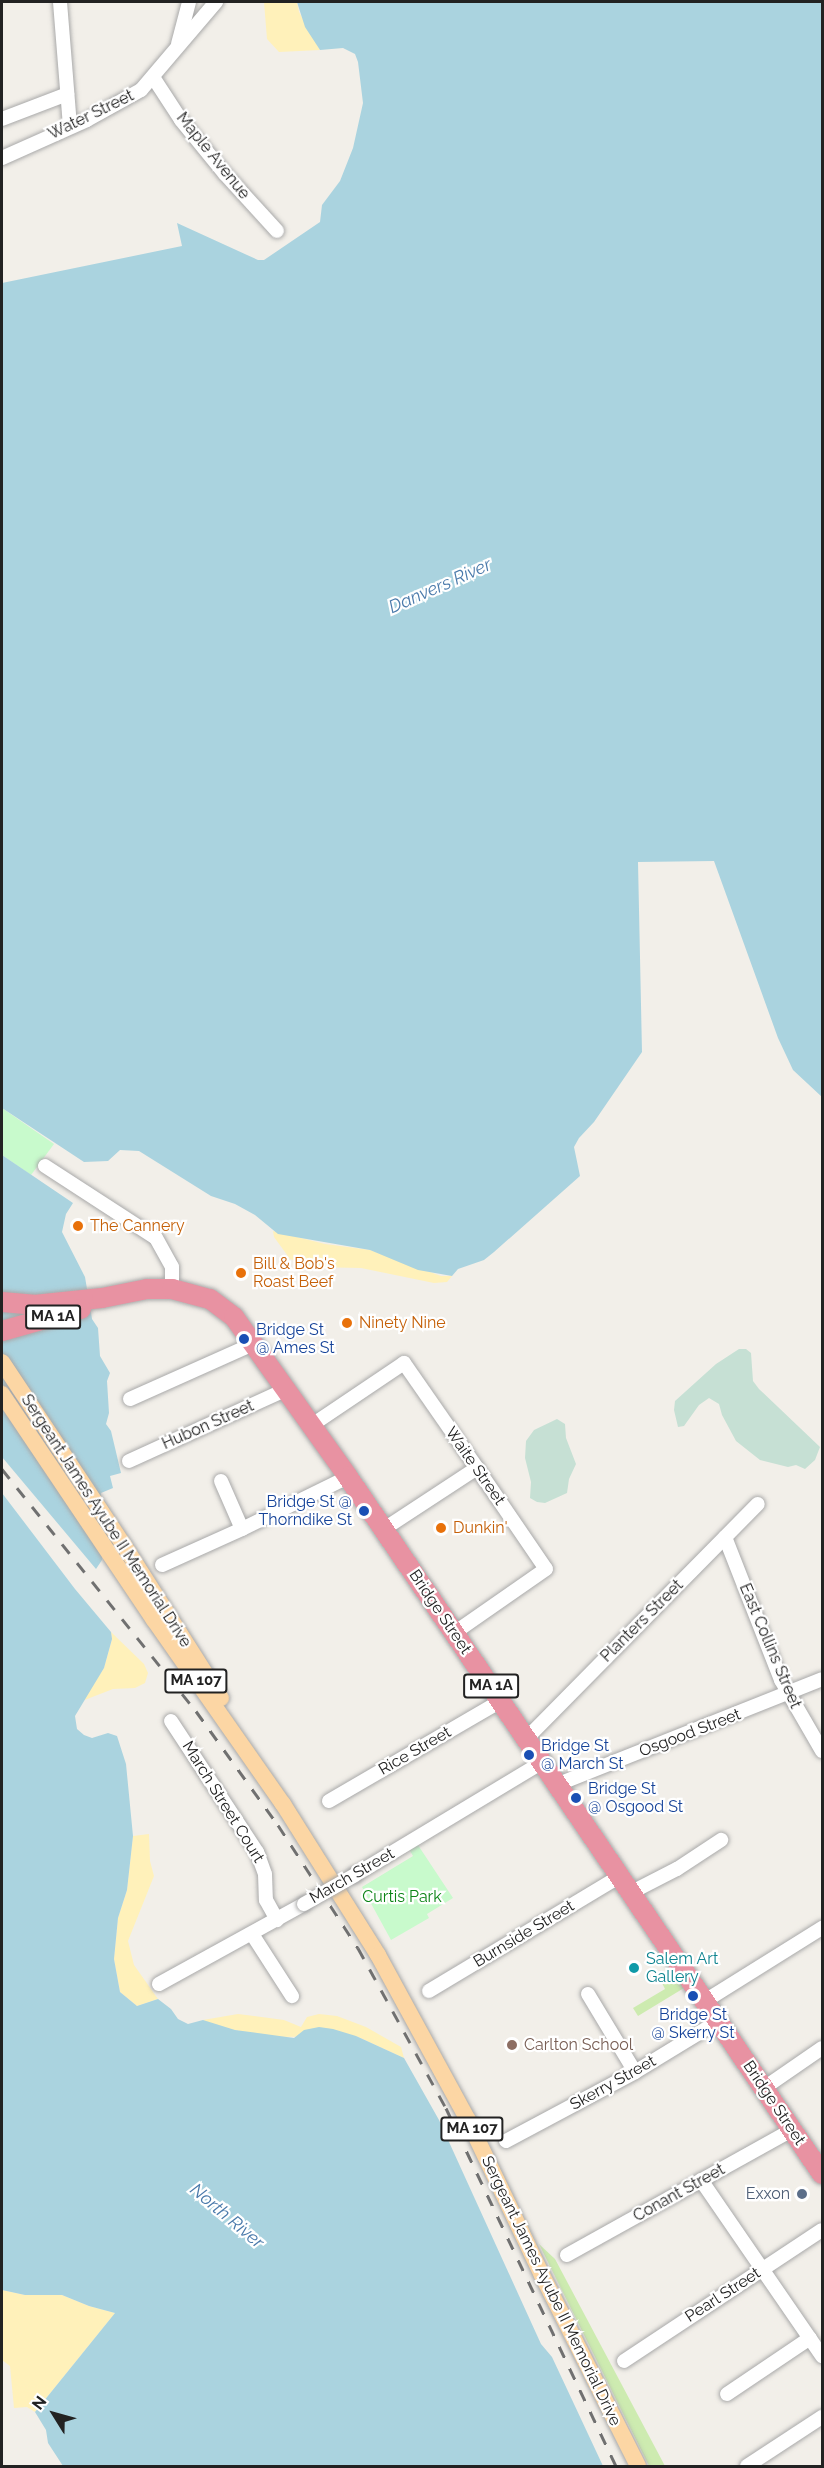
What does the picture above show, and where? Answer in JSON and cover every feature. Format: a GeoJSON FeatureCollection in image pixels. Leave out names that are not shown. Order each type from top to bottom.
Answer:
{"type":"FeatureCollection","features":[{"type":"Feature","properties":{"kind":"highway","name":"Bridge Street"},"geometry":{"type":"LineString","coordinates":[[11,1304],[102,1298],[147,1289],[172,1289],[195,1294],[216,1303],[234,1317],[384,1529],[822,2174]]}},
{"type":"Feature","properties":{"kind":"highway","name":"Bridge Street"},"geometry":{"type":"LineString","coordinates":[[2,1331],[73,1311],[102,1298]]}},
{"type":"Feature","properties":{"kind":"main road","name":"Bridge Street"},"geometry":{"type":"LineString","coordinates":[[2,1313],[11,1304]]}},
{"type":"Feature","properties":{"kind":"main road","name":"Sergeant James Ayube II Memorial Drive"},"geometry":{"type":"LineString","coordinates":[[2,1362],[125,1547],[236,1722],[283,1804]]}},
{"type":"Feature","properties":{"kind":"main road","name":"Sergeant James Ayube II Memorial Drive"},"geometry":{"type":"LineString","coordinates":[[2,1394],[110,1556],[283,1804],[354,1916],[419,2027],[468,2120],[542,2275],[638,2466]]}},
{"type":"Feature","properties":{"kind":"street"},"geometry":{"type":"LineString","coordinates":[[60,2],[70,127]]}},
{"type":"Feature","properties":{"kind":"street"},"geometry":{"type":"LineString","coordinates":[[177,49],[189,2]]}},
{"type":"Feature","properties":{"kind":"street","name":"Water Street"},"geometry":{"type":"LineString","coordinates":[[2,158],[130,98],[153,77],[216,2]]}},
{"type":"Feature","properties":{"kind":"street","name":"Maple Avenue"},"geometry":{"type":"LineString","coordinates":[[153,77],[181,120],[225,174],[277,231]]}},
{"type":"Feature","properties":{"kind":"street"},"geometry":{"type":"LineString","coordinates":[[2,119],[67,94]]}},
{"type":"Feature","properties":{"kind":"street"},"geometry":{"type":"LineString","coordinates":[[45,1166],[156,1238],[172,1267],[172,1289]]}},
{"type":"Feature","properties":{"kind":"street"},"geometry":{"type":"LineString","coordinates":[[130,1399],[255,1344]]}},
{"type":"Feature","properties":{"kind":"street","name":"Waite Street"},"geometry":{"type":"LineString","coordinates":[[312,1425],[404,1363],[546,1569],[454,1633]]}},
{"type":"Feature","properties":{"kind":"street","name":"Hubon Street"},"geometry":{"type":"LineString","coordinates":[[129,1461],[287,1389]]}},
{"type":"Feature","properties":{"kind":"street"},"geometry":{"type":"LineString","coordinates":[[384,1529],[477,1468]]}},
{"type":"Feature","properties":{"kind":"street"},"geometry":{"type":"LineString","coordinates":[[162,1565],[348,1477]]}},
{"type":"Feature","properties":{"kind":"street"},"geometry":{"type":"LineString","coordinates":[[221,1481],[242,1529]]}},
{"type":"Feature","properties":{"kind":"street","name":"Planters Street"},"geometry":{"type":"LineString","coordinates":[[526,1739],[758,1504]]}},
{"type":"Feature","properties":{"kind":"street","name":"East Collins Street"},"geometry":{"type":"LineString","coordinates":[[725,1537],[788,1694],[822,1751]]}},
{"type":"Feature","properties":{"kind":"street","name":"Osgood Street"},"geometry":{"type":"LineString","coordinates":[[556,1785],[822,1679]]}},
{"type":"Feature","properties":{"kind":"street","name":"Rice Street"},"geometry":{"type":"LineString","coordinates":[[329,1801],[501,1701]]}},
{"type":"Feature","properties":{"kind":"street","name":"March Street Court"},"geometry":{"type":"LineString","coordinates":[[171,1721],[257,1852],[265,1874],[266,1900],[277,1920]]}},
{"type":"Feature","properties":{"kind":"street","name":"March Street"},"geometry":{"type":"LineString","coordinates":[[159,1984],[355,1875],[542,1762]]}},
{"type":"Feature","properties":{"kind":"street","name":"Burnside Street"},"geometry":{"type":"LineString","coordinates":[[429,1991],[625,1885],[677,1869],[721,1840]]}},
{"type":"Feature","properties":{"kind":"street"},"geometry":{"type":"LineString","coordinates":[[705,2001],[822,1928]]}},
{"type":"Feature","properties":{"kind":"street"},"geometry":{"type":"LineString","coordinates":[[252,1934],[292,1996]]}},
{"type":"Feature","properties":{"kind":"street"},"geometry":{"type":"LineString","coordinates":[[588,1994],[635,2072]]}},
{"type":"Feature","properties":{"kind":"street","name":"Skerry Street"},"geometry":{"type":"LineString","coordinates":[[506,2141],[635,2072],[718,2021]]}},
{"type":"Feature","properties":{"kind":"street"},"geometry":{"type":"LineString","coordinates":[[764,2088],[822,2048]]}},
{"type":"Feature","properties":{"kind":"street","name":"Conant Street"},"geometry":{"type":"LineString","coordinates":[[567,2255],[792,2130]]}},
{"type":"Feature","properties":{"kind":"street"},"geometry":{"type":"LineString","coordinates":[[701,2181],[822,2356]]}},
{"type":"Feature","properties":{"kind":"street","name":"Pearl Street"},"geometry":{"type":"LineString","coordinates":[[624,2361],[822,2230]]}},
{"type":"Feature","properties":{"kind":"street"},"geometry":{"type":"LineString","coordinates":[[727,2394],[810,2338]]}},
{"type":"Feature","properties":{"kind":"street"},"geometry":{"type":"LineString","coordinates":[[747,2466],[822,2417]]}},
{"type":"Feature","properties":{"kind":"green space"},"geometry":{"type":"Polygon","coordinates":[[[2,1108],[54,1144],[31,1175],[2,1155],[2,1108]]]}},
{"type":"Feature","properties":{"kind":"green space"},"geometry":{"type":"Polygon","coordinates":[[[739,1349],[746,1349],[751,1353],[753,1381],[759,1389],[820,1447],[815,1460],[805,1469],[796,1465],[788,1467],[760,1460],[736,1441],[722,1415],[719,1404],[709,1398],[699,1405],[684,1426],[678,1427],[674,1410],[675,1401],[716,1364],[739,1349]]]}},
{"type":"Feature","properties":{"kind":"green space"},"geometry":{"type":"Polygon","coordinates":[[[557,1419],[565,1424],[566,1438],[576,1464],[569,1479],[567,1493],[545,1503],[537,1502],[530,1498],[531,1482],[525,1458],[526,1441],[534,1430],[557,1419]]]}},
{"type":"Feature","properties":{"kind":"green space","name":"Curtis Park"},"geometry":{"type":"Polygon","coordinates":[[[414,1839],[453,1898],[427,1914],[429,1918],[391,1940],[362,1887],[413,1856],[406,1844],[414,1839]]]}},
{"type":"Feature","properties":{"kind":"green space"},"geometry":{"type":"Polygon","coordinates":[[[673,1974],[684,1988],[638,2016],[633,2008],[665,1989],[661,1981],[673,1974]]]}},
{"type":"Feature","properties":{"kind":"green space"},"geometry":{"type":"Polygon","coordinates":[[[539,2244],[555,2259],[665,2466],[649,2466],[539,2244]]]}},
{"type":"Feature","properties":{"kind":"sand"},"geometry":{"type":"Polygon","coordinates":[[[264,2],[297,2],[299,12],[320,50],[279,52],[267,39],[264,2]]]}},
{"type":"Feature","properties":{"kind":"sand"},"geometry":{"type":"Polygon","coordinates":[[[273,1231],[325,1244],[370,1250],[441,1276],[452,1276],[447,1282],[434,1283],[361,1268],[312,1267],[290,1259],[274,1237],[273,1231]]]}},
{"type":"Feature","properties":{"kind":"sand"},"geometry":{"type":"Polygon","coordinates":[[[111,1632],[144,1664],[148,1673],[145,1683],[135,1688],[113,1689],[82,1701],[104,1668],[112,1639],[111,1632]]]}},
{"type":"Feature","properties":{"kind":"sand"},"geometry":{"type":"Polygon","coordinates":[[[149,1834],[150,1861],[154,1876],[128,1941],[134,1965],[158,1999],[137,2006],[120,1992],[114,1959],[118,1918],[127,1890],[133,1836],[149,1834]]]}},
{"type":"Feature","properties":{"kind":"sand"},"geometry":{"type":"Polygon","coordinates":[[[238,2014],[284,2020],[301,2027],[307,2017],[319,2014],[337,2016],[366,2027],[401,2047],[404,2058],[356,2036],[275,2037],[217,2027],[203,2020],[238,2014]]]}},
{"type":"Feature","properties":{"kind":"sand"},"geometry":{"type":"Polygon","coordinates":[[[2,2290],[25,2295],[62,2295],[115,2313],[35,2412],[27,2407],[14,2408],[10,2366],[2,2360],[2,2290]]]}},
{"type":"Feature","properties":{"kind":"water","name":"Danvers River"},"geometry":{"type":"Polygon","coordinates":[[[297,2],[822,2],[822,1097],[793,1070],[778,1038],[714,861],[638,862],[642,1052],[574,1147],[580,1176],[484,1260],[458,1269],[452,1276],[418,1270],[370,1250],[278,1234],[255,1215],[235,1204],[211,1196],[139,1151],[120,1150],[108,1161],[84,1162],[2,1108],[2,283],[182,246],[177,223],[258,260],[264,260],[320,222],[322,205],[340,181],[353,148],[363,103],[355,54],[343,48],[320,50],[305,27],[297,2]]]}},
{"type":"Feature","properties":{"kind":"water"},"geometry":{"type":"Polygon","coordinates":[[[2,1155],[73,1203],[66,1214],[62,1232],[85,1277],[92,1319],[98,1328],[100,1356],[110,1373],[107,1381],[109,1413],[106,1424],[111,1431],[121,1473],[110,1476],[113,1488],[101,1493],[102,1560],[96,1569],[2,1457],[2,1155]]]}},
{"type":"Feature","properties":{"kind":"water","name":"North River"},"geometry":{"type":"Polygon","coordinates":[[[2,1493],[111,1632],[112,1639],[104,1668],[75,1716],[77,1729],[84,1735],[92,1738],[108,1733],[117,1736],[126,1764],[133,1836],[127,1890],[118,1918],[114,1959],[120,1992],[137,2006],[158,1999],[171,2009],[178,2019],[188,2024],[203,2020],[235,2030],[294,2038],[304,2030],[319,2027],[333,2029],[356,2036],[404,2058],[439,2120],[541,2344],[552,2357],[603,2466],[63,2466],[48,2443],[46,2430],[35,2412],[115,2313],[62,2295],[25,2295],[2,2290],[2,1493]]]}},
{"type":"Feature","properties":{"kind":"railway"},"geometry":{"type":"LineString","coordinates":[[2,1469],[196,1711],[278,1825],[358,1948],[446,2108],[616,2466]]}},
{"type":"Feature","properties":{"kind":"place","name":"The Cannery"},"geometry":{"type":"Point","coordinates":[78,1226]}},
{"type":"Feature","properties":{"kind":"place","name":"Bill & Bob's Roast Beef"},"geometry":{"type":"Point","coordinates":[241,1273]}},
{"type":"Feature","properties":{"kind":"place","name":"Ninety Nine"},"geometry":{"type":"Point","coordinates":[347,1323]}},
{"type":"Feature","properties":{"kind":"place","name":"Bridge St @ Ames St"},"geometry":{"type":"Point","coordinates":[244,1339]}},
{"type":"Feature","properties":{"kind":"place","name":"Bridge St @ Thorndike St"},"geometry":{"type":"Point","coordinates":[364,1511]}},
{"type":"Feature","properties":{"kind":"place","name":"Dunkin'"},"geometry":{"type":"Point","coordinates":[441,1528]}},
{"type":"Feature","properties":{"kind":"place","name":"Bridge St @ March St"},"geometry":{"type":"Point","coordinates":[529,1755]}},
{"type":"Feature","properties":{"kind":"place","name":"Bridge St @ Osgood St"},"geometry":{"type":"Point","coordinates":[576,1798]}},
{"type":"Feature","properties":{"kind":"place","name":"Salem Art Gallery"},"geometry":{"type":"Point","coordinates":[634,1968]}},
{"type":"Feature","properties":{"kind":"place","name":"Bridge St @ Skerry St"},"geometry":{"type":"Point","coordinates":[693,1996]}},
{"type":"Feature","properties":{"kind":"place","name":"Carlton School"},"geometry":{"type":"Point","coordinates":[512,2045]}},
{"type":"Feature","properties":{"kind":"place","name":"Exxon"},"geometry":{"type":"Point","coordinates":[802,2194]}}]}
